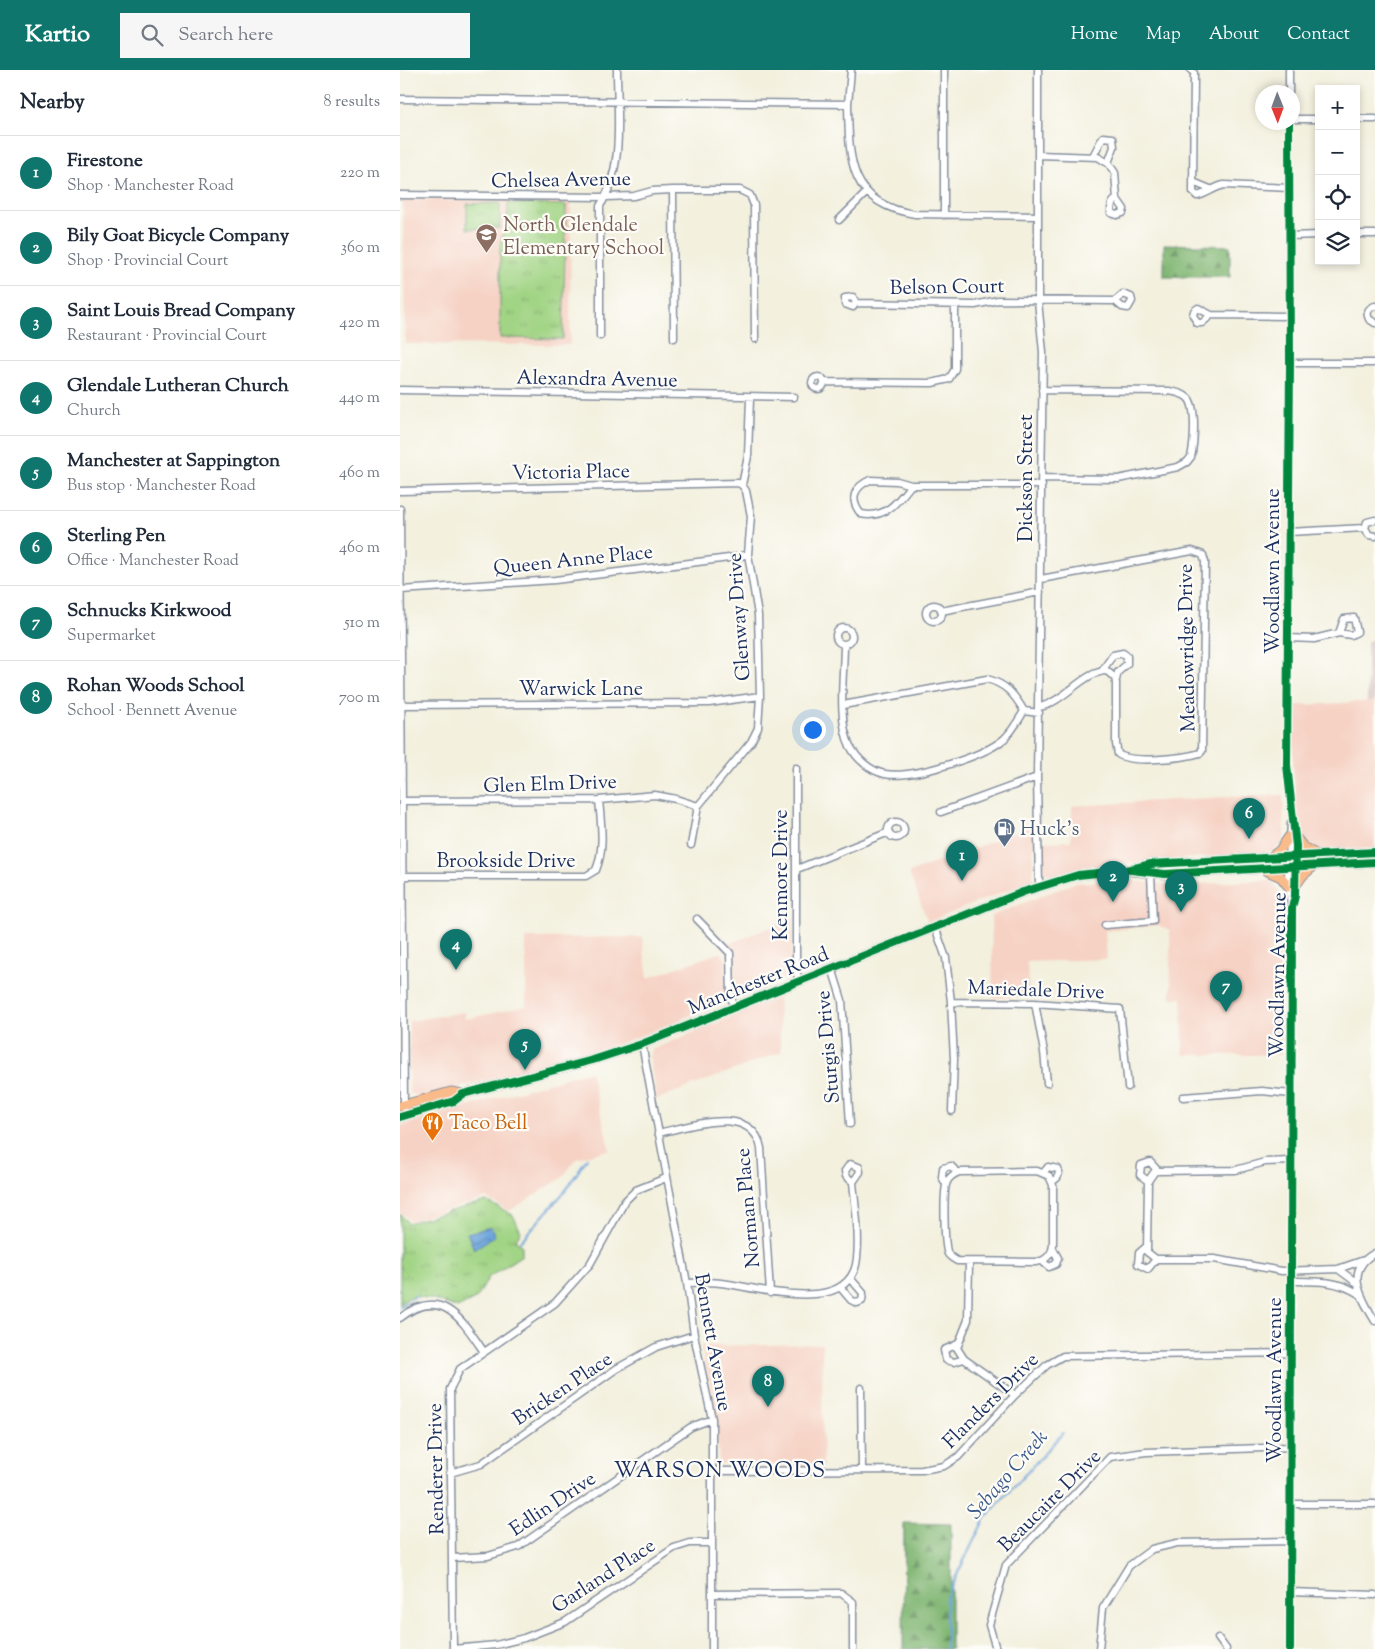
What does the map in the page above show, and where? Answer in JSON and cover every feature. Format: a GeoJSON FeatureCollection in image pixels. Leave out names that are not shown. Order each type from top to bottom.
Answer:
{"type":"FeatureCollection","features":[{"type":"Feature","properties":{"kind":"main road"},"geometry":{"type":"LineString","coordinates":[[1270,858],[1292,838],[1303,848],[1317,855]]}},
{"type":"Feature","properties":{"kind":"main road","name":"Manchester Road"},"geometry":{"type":"LineString","coordinates":[[402,1116],[454,1101],[463,1094],[593,1060],[642,1044],[1039,886],[1078,875],[1126,870],[1151,864],[1375,852]]}},
{"type":"Feature","properties":{"kind":"main road","name":"Manchester Road"},"geometry":{"type":"LineString","coordinates":[[1126,870],[1151,874],[1375,862]]}},
{"type":"Feature","properties":{"kind":"main road"},"geometry":{"type":"LineString","coordinates":[[1263,869],[1281,877],[1292,887],[1303,874],[1316,866]]}},
{"type":"Feature","properties":{"kind":"main road","name":"Manchester Road"},"geometry":{"type":"LineString","coordinates":[[402,1105],[451,1092],[463,1094]]}},
{"type":"Feature","properties":{"kind":"street"},"geometry":{"type":"LineString","coordinates":[[600,336],[600,206],[606,197],[616,154],[617,70]]}},
{"type":"Feature","properties":{"kind":"street"},"geometry":{"type":"LineString","coordinates":[[851,70],[848,104],[848,153],[859,183],[879,202],[897,211],[944,215],[1037,216]]}},
{"type":"Feature","properties":{"kind":"street"},"geometry":{"type":"LineString","coordinates":[[944,70],[944,215]]}},
{"type":"Feature","properties":{"kind":"street","name":"Dickson Street"},"geometry":{"type":"LineString","coordinates":[[1038,70],[1038,301],[1043,352],[1038,777],[1039,886]]}},
{"type":"Feature","properties":{"kind":"street"},"geometry":{"type":"LineString","coordinates":[[1289,70],[1289,85]]}},
{"type":"Feature","properties":{"kind":"street"},"geometry":{"type":"LineString","coordinates":[[1195,71],[1193,192],[1197,196],[1224,185],[1289,188]]}},
{"type":"Feature","properties":{"kind":"street"},"geometry":{"type":"LineString","coordinates":[[400,99],[848,104]]}},
{"type":"Feature","properties":{"kind":"street"},"geometry":{"type":"LineString","coordinates":[[1300,119],[1315,119]]}},
{"type":"Feature","properties":{"kind":"street"},"geometry":{"type":"LineString","coordinates":[[1360,119],[1375,119]]}},
{"type":"Feature","properties":{"kind":"street","name":"Woodlawn Avenue"},"geometry":{"type":"LineString","coordinates":[[1289,130],[1290,363],[1287,765],[1292,838],[1290,1649]]}},
{"type":"Feature","properties":{"kind":"street"},"geometry":{"type":"LineString","coordinates":[[1092,156],[1103,137],[1113,138],[1114,147],[1108,163]]}},
{"type":"Feature","properties":{"kind":"street"},"geometry":{"type":"LineString","coordinates":[[1038,154],[1098,157],[1108,163],[1114,173],[1117,198]]}},
{"type":"Feature","properties":{"kind":"street"},"geometry":{"type":"LineString","coordinates":[[1193,182],[1210,190]]}},
{"type":"Feature","properties":{"kind":"street"},"geometry":{"type":"LineString","coordinates":[[673,190],[674,338]]}},
{"type":"Feature","properties":{"kind":"street","name":"Chelsea Avenue"},"geometry":{"type":"LineString","coordinates":[[400,195],[606,197],[634,196],[652,191],[740,190],[750,195],[754,205],[755,339]]}},
{"type":"Feature","properties":{"kind":"street"},"geometry":{"type":"LineString","coordinates":[[840,220],[867,192]]}},
{"type":"Feature","properties":{"kind":"street"},"geometry":{"type":"LineString","coordinates":[[1360,234],[1375,234]]}},
{"type":"Feature","properties":{"kind":"street"},"geometry":{"type":"LineString","coordinates":[[1289,236],[1315,235]]}},
{"type":"Feature","properties":{"kind":"street","name":"Belson Court"},"geometry":{"type":"LineString","coordinates":[[856,303],[976,305],[998,300],[1114,301]]}},
{"type":"Feature","properties":{"kind":"street"},"geometry":{"type":"LineString","coordinates":[[824,382],[932,383],[949,379],[955,369],[954,305]]}},
{"type":"Feature","properties":{"kind":"street"},"geometry":{"type":"LineString","coordinates":[[1375,306],[1370,308],[1367,314],[1368,319],[1375,323]]}},
{"type":"Feature","properties":{"kind":"street"},"geometry":{"type":"LineString","coordinates":[[1210,315],[1290,316]]}},
{"type":"Feature","properties":{"kind":"street"},"geometry":{"type":"LineString","coordinates":[[1290,363],[1375,363]]}},
{"type":"Feature","properties":{"kind":"street","name":"Alexandra Avenue"},"geometry":{"type":"LineString","coordinates":[[400,390],[750,398],[794,397]]}},
{"type":"Feature","properties":{"kind":"street"},"geometry":{"type":"LineString","coordinates":[[911,485],[899,501],[880,514],[861,514],[853,499],[855,490],[860,484],[870,480],[897,481],[911,485],[1118,479],[1178,467],[1187,462],[1191,457],[1193,409],[1189,398],[1182,394],[1169,391],[1042,390]]}},
{"type":"Feature","properties":{"kind":"street","name":"Glenway Drive"},"geometry":{"type":"LineString","coordinates":[[691,845],[698,806],[755,737],[758,728],[760,696],[758,615],[748,554],[751,516],[746,491],[742,485],[748,456],[750,398]]}},
{"type":"Feature","properties":{"kind":"street","name":"Victoria Place"},"geometry":{"type":"LineString","coordinates":[[400,491],[738,483],[742,485]]}},
{"type":"Feature","properties":{"kind":"street"},"geometry":{"type":"LineString","coordinates":[[400,509],[402,1116]]}},
{"type":"Feature","properties":{"kind":"street"},"geometry":{"type":"LineString","coordinates":[[1375,520],[1367,522],[1365,528],[1369,535],[1375,536]]}},
{"type":"Feature","properties":{"kind":"street"},"geometry":{"type":"LineString","coordinates":[[1288,532],[1365,528]]}},
{"type":"Feature","properties":{"kind":"street","name":"Meadowridge Drive"},"geometry":{"type":"LineString","coordinates":[[1041,579],[1192,551],[1203,555],[1205,562],[1203,744],[1200,753],[1185,756],[1129,759],[1118,754],[1116,744],[1115,681]]}},
{"type":"Feature","properties":{"kind":"street","name":"Queen Anne Place"},"geometry":{"type":"LineString","coordinates":[[401,593],[555,580],[738,557],[748,554]]}},
{"type":"Feature","properties":{"kind":"street"},"geometry":{"type":"LineString","coordinates":[[941,611],[1040,592]]}},
{"type":"Feature","properties":{"kind":"street"},"geometry":{"type":"LineString","coordinates":[[1287,638],[1314,639],[1339,633]]}},
{"type":"Feature","properties":{"kind":"street"},"geometry":{"type":"LineString","coordinates":[[844,644],[843,705],[845,733],[859,760],[882,774],[899,776],[959,761],[992,748],[1005,739],[1024,712],[1039,710],[1050,705],[1102,671],[1113,655],[1123,653],[1127,656],[1127,664],[1118,672],[1115,681]]}},
{"type":"Feature","properties":{"kind":"street"},"geometry":{"type":"LineString","coordinates":[[1102,671],[1111,674],[1115,681]]}},
{"type":"Feature","properties":{"kind":"street"},"geometry":{"type":"LineString","coordinates":[[843,705],[987,679],[1000,683],[1009,689],[1024,712]]}},
{"type":"Feature","properties":{"kind":"street","name":"Warwick Lane"},"geometry":{"type":"LineString","coordinates":[[401,705],[709,703],[760,696]]}},
{"type":"Feature","properties":{"kind":"street","name":"Kenmore Drive"},"geometry":{"type":"LineString","coordinates":[[796,768],[796,969],[799,982]]}},
{"type":"Feature","properties":{"kind":"street"},"geometry":{"type":"LineString","coordinates":[[941,812],[1038,777]]}},
{"type":"Feature","properties":{"kind":"street","name":"Glen Elm Drive"},"geometry":{"type":"LineString","coordinates":[[402,802],[599,800],[655,795],[698,806]]}},
{"type":"Feature","properties":{"kind":"street","name":"Brookside Drive"},"geometry":{"type":"LineString","coordinates":[[402,876],[586,876],[596,870],[600,859],[599,800]]}},
{"type":"Feature","properties":{"kind":"street"},"geometry":{"type":"LineString","coordinates":[[797,869],[889,832]]}},
{"type":"Feature","properties":{"kind":"street"},"geometry":{"type":"LineString","coordinates":[[1105,925],[1153,921],[1151,874]]}},
{"type":"Feature","properties":{"kind":"street"},"geometry":{"type":"LineString","coordinates":[[696,919],[730,953],[731,997],[734,1008]]}},
{"type":"Feature","properties":{"kind":"street"},"geometry":{"type":"LineString","coordinates":[[935,927],[946,958],[951,1002],[954,1060],[952,1111]]}},
{"type":"Feature","properties":{"kind":"street","name":"Sturgis Drive"},"geometry":{"type":"LineString","coordinates":[[832,968],[842,1000],[850,1124]]}},
{"type":"Feature","properties":{"kind":"street","name":"Mariedale Drive"},"geometry":{"type":"LineString","coordinates":[[951,1002],[1035,1002],[1120,1009],[1128,1087]]}},
{"type":"Feature","properties":{"kind":"street"},"geometry":{"type":"LineString","coordinates":[[1035,1002],[1044,1052],[1047,1083]]}},
{"type":"Feature","properties":{"kind":"street","name":"Bennett Avenue"},"geometry":{"type":"LineString","coordinates":[[642,1044],[687,1283],[694,1335],[712,1420],[712,1649]]}},
{"type":"Feature","properties":{"kind":"street"},"geometry":{"type":"LineString","coordinates":[[1183,1097],[1254,1092],[1291,1094]]}},
{"type":"Feature","properties":{"kind":"street","name":"Norman Place"},"geometry":{"type":"LineString","coordinates":[[658,1133],[728,1120],[741,1123],[755,1133],[761,1148],[770,1293]]}},
{"type":"Feature","properties":{"kind":"street"},"geometry":{"type":"LineString","coordinates":[[1291,1160],[1265,1162],[1236,1170],[1158,1171],[1149,1176],[1146,1247],[1149,1254],[1156,1259],[1214,1259],[1273,1270],[1290,1270],[1338,1269],[1364,1260],[1375,1253]]}},
{"type":"Feature","properties":{"kind":"street"},"geometry":{"type":"LineString","coordinates":[[1148,1182],[1140,1175],[1140,1165],[1150,1162],[1158,1171]]}},
{"type":"Feature","properties":{"kind":"street"},"geometry":{"type":"LineString","coordinates":[[948,1181],[942,1177],[943,1168],[951,1166],[956,1172],[1048,1177],[1053,1249],[1058,1258],[1056,1264],[1049,1267],[1042,1261]]}},
{"type":"Feature","properties":{"kind":"street"},"geometry":{"type":"LineString","coordinates":[[956,1172],[948,1181],[948,1253],[957,1261],[1042,1261],[1050,1255],[1053,1249]]}},
{"type":"Feature","properties":{"kind":"street","name":"Renderer Drive"},"geometry":{"type":"LineString","coordinates":[[453,1649],[450,1390],[460,1369],[555,1303],[590,1264],[625,1201],[636,1190],[666,1178]]}},
{"type":"Feature","properties":{"kind":"street"},"geometry":{"type":"LineString","coordinates":[[687,1283],[721,1282],[770,1293],[819,1293],[840,1287],[850,1278],[857,1258],[853,1182]]}},
{"type":"Feature","properties":{"kind":"street"},"geometry":{"type":"LineString","coordinates":[[1146,1247],[1139,1253],[1138,1264],[1148,1269],[1156,1259]]}},
{"type":"Feature","properties":{"kind":"street"},"geometry":{"type":"LineString","coordinates":[[1364,1260],[1357,1283],[1360,1294],[1375,1321]]}},
{"type":"Feature","properties":{"kind":"street"},"geometry":{"type":"LineString","coordinates":[[969,1262],[968,1320],[957,1348],[964,1359],[1015,1395]]}},
{"type":"Feature","properties":{"kind":"street"},"geometry":{"type":"LineString","coordinates":[[1338,1269],[1357,1283]]}},
{"type":"Feature","properties":{"kind":"street"},"geometry":{"type":"LineString","coordinates":[[840,1287],[851,1300],[857,1303],[862,1301],[863,1293],[850,1278]]}},
{"type":"Feature","properties":{"kind":"street"},"geometry":{"type":"LineString","coordinates":[[1290,1281],[1328,1281],[1339,1283],[1360,1294]]}},
{"type":"Feature","properties":{"kind":"street"},"geometry":{"type":"LineString","coordinates":[[400,1318],[408,1312],[423,1306],[437,1305],[459,1317],[484,1352]]}},
{"type":"Feature","properties":{"kind":"street","name":"Bricken Place"},"geometry":{"type":"LineString","coordinates":[[450,1473],[481,1464],[616,1370],[656,1348],[694,1335]]}},
{"type":"Feature","properties":{"kind":"street"},"geometry":{"type":"LineString","coordinates":[[958,1344],[944,1350],[946,1360],[954,1362],[964,1359]]}},
{"type":"Feature","properties":{"kind":"street","name":"Flanders Drive"},"geometry":{"type":"LineString","coordinates":[[713,1471],[922,1470],[944,1466],[958,1457],[1015,1395],[1047,1365],[1063,1356],[1290,1353]]}},
{"type":"Feature","properties":{"kind":"street"},"geometry":{"type":"LineString","coordinates":[[861,1388],[862,1470]]}},
{"type":"Feature","properties":{"kind":"street","name":"Edlin Drive"},"geometry":{"type":"LineString","coordinates":[[452,1558],[488,1556],[518,1547],[692,1427],[712,1420]]}},
{"type":"Feature","properties":{"kind":"street","name":"Beaucaire Drive"},"geometry":{"type":"LineString","coordinates":[[996,1649],[990,1625],[1006,1565],[1110,1457],[1146,1452],[1290,1447]]}},
{"type":"Feature","properties":{"kind":"street"},"geometry":{"type":"LineString","coordinates":[[1290,1504],[1375,1504]]}},
{"type":"Feature","properties":{"kind":"street"},"geometry":{"type":"LineString","coordinates":[[1099,1649],[1103,1608],[1129,1566],[1152,1549],[1177,1543],[1290,1541]]}},
{"type":"Feature","properties":{"kind":"street","name":"Garland Place"},"geometry":{"type":"LineString","coordinates":[[453,1649],[496,1645],[524,1638],[565,1622],[674,1548],[690,1543],[712,1543]]}},
{"type":"Feature","properties":{"kind":"street"},"geometry":{"type":"LineString","coordinates":[[1290,1592],[1375,1595]]}},
{"type":"Feature","properties":{"kind":"street"},"geometry":{"type":"LineString","coordinates":[[712,1594],[841,1593],[853,1602],[852,1649]]}},
{"type":"Feature","properties":{"kind":"street"},"geometry":{"type":"LineString","coordinates":[[1218,1638],[1226,1649]]}},
{"type":"Feature","properties":{"kind":"shaded area","name":"North Glendale Elementary School"},"geometry":{"type":"Polygon","coordinates":[[[403,199],[571,201],[570,345],[405,344],[403,199]]]}},
{"type":"Feature","properties":{"kind":"shaded area"},"geometry":{"type":"Polygon","coordinates":[[[1375,640],[1375,701],[1367,702],[1367,641],[1375,640]]]}},
{"type":"Feature","properties":{"kind":"shaded area"},"geometry":{"type":"Polygon","coordinates":[[[1375,701],[1375,848],[1320,851],[1305,846],[1298,835],[1297,828],[1290,706],[1375,701]]]}},
{"type":"Feature","properties":{"kind":"shaded area"},"geometry":{"type":"Polygon","coordinates":[[[1283,795],[1284,839],[1282,844],[1271,852],[1088,866],[1052,875],[1044,872],[1042,866],[1042,842],[1071,841],[1072,806],[1283,795]]]}},
{"type":"Feature","properties":{"kind":"shaded area"},"geometry":{"type":"Polygon","coordinates":[[[1034,825],[1033,880],[928,922],[909,873],[1034,825]]]}},
{"type":"Feature","properties":{"kind":"shaded area"},"geometry":{"type":"Polygon","coordinates":[[[1124,880],[1175,885],[1271,880],[1279,891],[1281,1055],[1183,1055],[1182,998],[1171,998],[1170,930],[1157,925],[1105,931],[1107,959],[1027,962],[1029,996],[993,998],[991,916],[1074,883],[1124,880]]]}},
{"type":"Feature","properties":{"kind":"shaded area"},"geometry":{"type":"Polygon","coordinates":[[[793,918],[791,974],[787,978],[738,996],[734,989],[734,954],[729,944],[793,918]]]}},
{"type":"Feature","properties":{"kind":"shaded area"},"geometry":{"type":"Polygon","coordinates":[[[642,937],[648,978],[721,952],[726,960],[725,1001],[635,1038],[564,1061],[420,1097],[409,1093],[409,1021],[464,1012],[465,1019],[526,1006],[526,938],[642,937]]]}},
{"type":"Feature","properties":{"kind":"shaded area"},"geometry":{"type":"Polygon","coordinates":[[[778,998],[781,1052],[657,1099],[649,1056],[651,1050],[778,998]]]}},
{"type":"Feature","properties":{"kind":"shaded area"},"geometry":{"type":"Polygon","coordinates":[[[590,1071],[610,1150],[577,1158],[562,1178],[509,1211],[486,1198],[410,1221],[400,1212],[400,1126],[590,1071]]]}},
{"type":"Feature","properties":{"kind":"shaded area"},"geometry":{"type":"Polygon","coordinates":[[[822,1344],[823,1466],[719,1464],[716,1415],[701,1346],[822,1344]]]}},
{"type":"Feature","properties":{"kind":"green space"},"geometry":{"type":"Polygon","coordinates":[[[500,203],[500,228],[467,229],[467,204],[500,203]]]}},
{"type":"Feature","properties":{"kind":"green space"},"geometry":{"type":"Polygon","coordinates":[[[508,203],[566,205],[563,339],[500,338],[500,245],[507,220],[508,203]]]}},
{"type":"Feature","properties":{"kind":"green space"},"geometry":{"type":"Polygon","coordinates":[[[1164,244],[1230,246],[1230,277],[1164,277],[1164,244]]]}},
{"type":"Feature","properties":{"kind":"green space"},"geometry":{"type":"Polygon","coordinates":[[[486,1201],[513,1215],[521,1232],[515,1240],[522,1246],[522,1255],[489,1277],[477,1298],[457,1308],[434,1300],[414,1296],[408,1298],[400,1305],[400,1214],[408,1223],[486,1201]]]}},
{"type":"Feature","properties":{"kind":"green space"},"geometry":{"type":"Polygon","coordinates":[[[904,1523],[951,1524],[951,1649],[903,1649],[904,1523]]]}},
{"type":"Feature","properties":{"kind":"water"},"geometry":{"type":"Polygon","coordinates":[[[491,1227],[495,1236],[474,1249],[467,1233],[491,1227]]]}},
{"type":"Feature","properties":{"kind":"waterway"},"geometry":{"type":"LineString","coordinates":[[520,1242],[566,1190],[587,1158]]}},
{"type":"Feature","properties":{"kind":"waterway"},"geometry":{"type":"LineString","coordinates":[[400,1307],[417,1295]]}},
{"type":"Feature","properties":{"kind":"waterway","name":"Sebago Creek"},"geometry":{"type":"LineString","coordinates":[[946,1649],[946,1597],[985,1518],[1063,1433]]}},
{"type":"Feature","properties":{"kind":"cycle path"},"geometry":{"type":"LineString","coordinates":[[1289,130],[1290,363],[1287,765],[1296,846],[1295,896],[1292,908],[1290,1649]]}},
{"type":"Feature","properties":{"kind":"cycle path"},"geometry":{"type":"LineString","coordinates":[[400,1117],[454,1101],[463,1094],[593,1060],[642,1044],[1023,892],[1078,875],[1127,870],[1151,864],[1375,852]]}},
{"type":"Feature","properties":{"kind":"cycle path"},"geometry":{"type":"LineString","coordinates":[[1131,870],[1165,874],[1375,862]]}},
{"type":"Feature","properties":{"kind":"place","name":"North Glendale Elementary School"},"geometry":{"type":"Point","coordinates":[487,254]}},
{"type":"Feature","properties":{"kind":"place","name":"Sterling Pen"},"geometry":{"type":"Point","coordinates":[1249,839]}},
{"type":"Feature","properties":{"kind":"place","name":"Huck's"},"geometry":{"type":"Point","coordinates":[1004,847]}},
{"type":"Feature","properties":{"kind":"place","name":"Firestone"},"geometry":{"type":"Point","coordinates":[962,881]}},
{"type":"Feature","properties":{"kind":"place","name":"Bily Goat Bicycle Company"},"geometry":{"type":"Point","coordinates":[1113,902]}},
{"type":"Feature","properties":{"kind":"place","name":"Saint Louis Bread Company"},"geometry":{"type":"Point","coordinates":[1181,912]}},
{"type":"Feature","properties":{"kind":"place","name":"Glendale Lutheran Church"},"geometry":{"type":"Point","coordinates":[456,970]}},
{"type":"Feature","properties":{"kind":"place","name":"Schnucks Kirkwood"},"geometry":{"type":"Point","coordinates":[1226,1012]}},
{"type":"Feature","properties":{"kind":"place","name":"Manchester at Sappington"},"geometry":{"type":"Point","coordinates":[525,1070]}},
{"type":"Feature","properties":{"kind":"place","name":"Taco Bell"},"geometry":{"type":"Point","coordinates":[433,1141]}},
{"type":"Feature","properties":{"kind":"place","name":"Rohan Woods School"},"geometry":{"type":"Point","coordinates":[768,1407]}},
{"type":"Feature","properties":{"kind":"district","name":"WARSON WOODS"},"geometry":{"type":"Point","coordinates":[720,1469]}}]}
